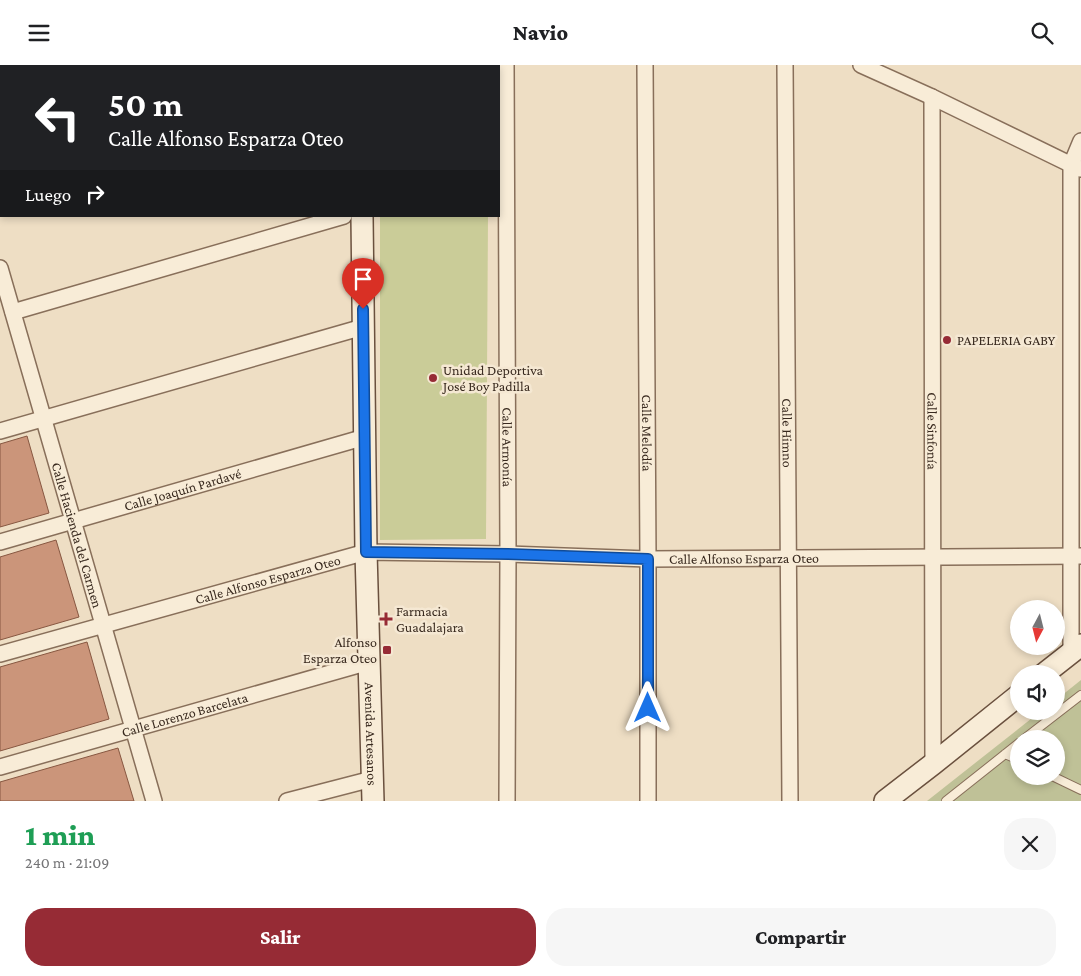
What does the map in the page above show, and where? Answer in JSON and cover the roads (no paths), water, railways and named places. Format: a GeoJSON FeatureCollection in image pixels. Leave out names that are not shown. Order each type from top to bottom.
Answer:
{"type":"FeatureCollection","features":[{"type":"Feature","properties":{"kind":"street","name":"Calle Armonía"},"geometry":{"type":"LineString","coordinates":[[507,65],[507,801]]}},
{"type":"Feature","properties":{"kind":"street","name":"Calle Melodía"},"geometry":{"type":"LineString","coordinates":[[644,65],[648,801]]}},
{"type":"Feature","properties":{"kind":"street","name":"Calle Himno"},"geometry":{"type":"LineString","coordinates":[[785,65],[790,801]]}},
{"type":"Feature","properties":{"kind":"street"},"geometry":{"type":"LineString","coordinates":[[861,65],[932,97],[1076,167]]}},
{"type":"Feature","properties":{"kind":"street","name":"Calle Sinfonía"},"geometry":{"type":"LineString","coordinates":[[932,97],[933,764]]}},
{"type":"Feature","properties":{"kind":"street"},"geometry":{"type":"LineString","coordinates":[[1055,665],[1076,648],[1076,167],[1081,141]]}},
{"type":"Feature","properties":{"kind":"street"},"geometry":{"type":"LineString","coordinates":[[13,312],[341,217]]}},
{"type":"Feature","properties":{"kind":"street","name":"Avenida Artesanos"},"geometry":{"type":"LineString","coordinates":[[362,217],[366,552],[373,801]]}},
{"type":"Feature","properties":{"kind":"street","name":"Calle Hacienda del Carmen"},"geometry":{"type":"LineString","coordinates":[[0,268],[154,801]]}},
{"type":"Feature","properties":{"kind":"street"},"geometry":{"type":"LineString","coordinates":[[0,431],[363,327]]}},
{"type":"Feature","properties":{"kind":"street","name":"Calle Joaquín Pardavé"},"geometry":{"type":"LineString","coordinates":[[0,542],[365,437]]}},
{"type":"Feature","properties":{"kind":"street","name":"Calle Alfonso Esparza Oteo"},"geometry":{"type":"LineString","coordinates":[[0,654],[366,552],[508,554],[648,559],[1076,556]]}},
{"type":"Feature","properties":{"kind":"street","name":"Calle Lorenzo Barcelata"},"geometry":{"type":"LineString","coordinates":[[0,767],[369,662]]}},
{"type":"Feature","properties":{"kind":"street"},"geometry":{"type":"LineString","coordinates":[[885,801],[1010,702]]}},
{"type":"Feature","properties":{"kind":"street"},"geometry":{"type":"LineString","coordinates":[[286,801],[372,779]]}},
{"type":"Feature","properties":{"kind":"lane"},"geometry":{"type":"LineString","coordinates":[[1036,730],[1081,695]]}},
{"type":"Feature","properties":{"kind":"lane"},"geometry":{"type":"LineString","coordinates":[[946,801],[1010,749]]}},
{"type":"Feature","properties":{"kind":"lane"},"geometry":{"type":"LineString","coordinates":[[1005,753],[1010,756]]}},
{"type":"Feature","properties":{"kind":"lane"},"geometry":{"type":"LineString","coordinates":[[1065,782],[1081,790]]}},
{"type":"Feature","properties":{"kind":"place","name":"PAPELERIA GABY"},"geometry":{"type":"Point","coordinates":[947,340]}},
{"type":"Feature","properties":{"kind":"place","name":"Unidad Deportiva José Boy Padilla"},"geometry":{"type":"Point","coordinates":[433,378]}},
{"type":"Feature","properties":{"kind":"place","name":"Farmacia Guadalajara"},"geometry":{"type":"Point","coordinates":[386,619]}},
{"type":"Feature","properties":{"kind":"place","name":"Alfonso Esparza Oteo"},"geometry":{"type":"Point","coordinates":[387,650]}}]}
